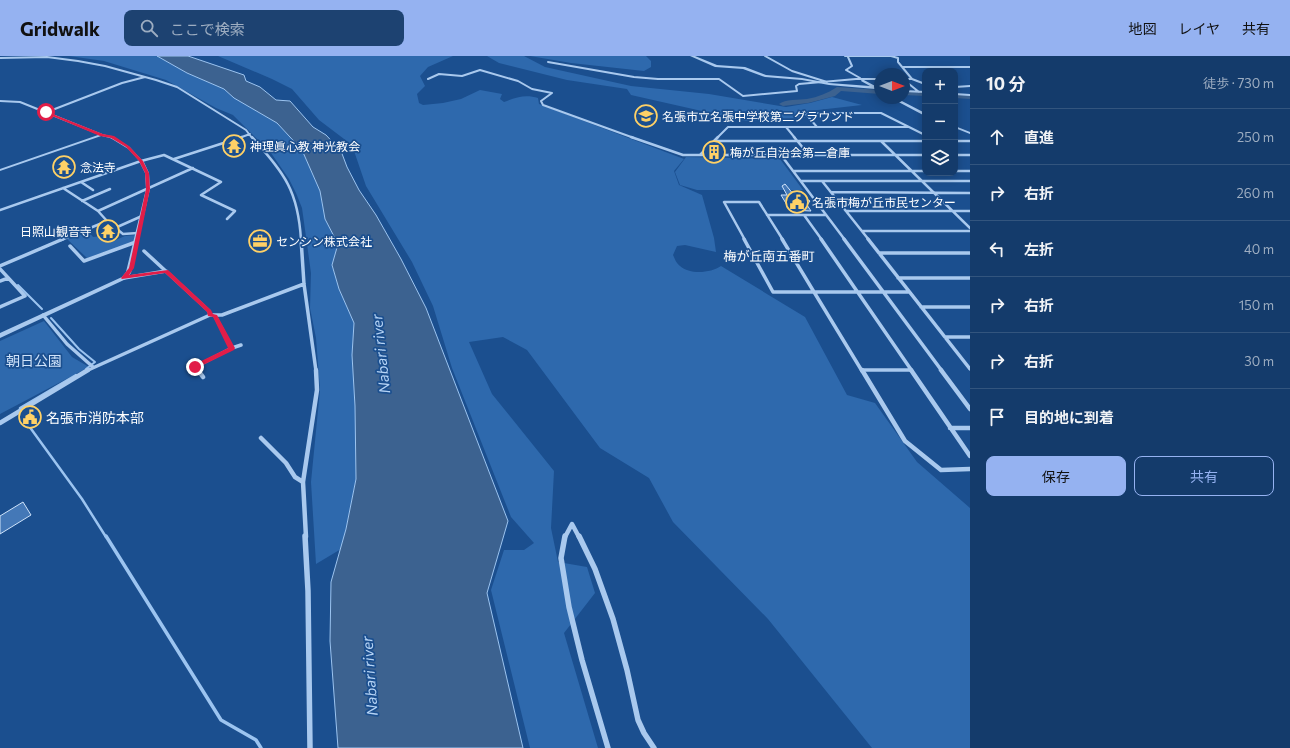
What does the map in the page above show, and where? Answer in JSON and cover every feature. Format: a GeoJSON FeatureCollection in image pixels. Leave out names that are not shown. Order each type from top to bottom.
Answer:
{"type":"FeatureCollection","features":[{"type":"Feature","properties":{"kind":"street"},"geometry":{"type":"LineString","coordinates":[[692,56],[719,66],[744,68],[765,76],[802,79],[820,83],[874,88]]}},
{"type":"Feature","properties":{"kind":"street"},"geometry":{"type":"LineString","coordinates":[[765,56],[792,71],[827,82]]}},
{"type":"Feature","properties":{"kind":"street"},"geometry":{"type":"LineString","coordinates":[[845,56],[891,56],[898,58],[898,62],[912,80],[922,83]]}},
{"type":"Feature","properties":{"kind":"street"},"geometry":{"type":"LineString","coordinates":[[0,60],[7,58],[46,57],[63,59],[106,66],[177,88],[240,125],[250,134],[286,179],[297,206],[300,221],[304,284],[315,356],[317,390],[303,482],[308,591],[310,748]]}},
{"type":"Feature","properties":{"kind":"street"},"geometry":{"type":"LineString","coordinates":[[848,57],[852,66],[846,70],[874,86]]}},
{"type":"Feature","properties":{"kind":"street"},"geometry":{"type":"LineString","coordinates":[[548,62],[634,77],[658,79],[719,78],[725,81],[739,95],[743,96],[797,91],[796,86],[799,84],[874,79]]}},
{"type":"Feature","properties":{"kind":"street"},"geometry":{"type":"LineString","coordinates":[[929,64],[935,68]]}},
{"type":"Feature","properties":{"kind":"street"},"geometry":{"type":"LineString","coordinates":[[902,67],[970,67]]}},
{"type":"Feature","properties":{"kind":"street"},"geometry":{"type":"LineString","coordinates":[[428,80],[439,74],[462,76],[480,70],[518,81],[532,90],[552,93],[541,101],[543,105],[683,155],[922,155]]}},
{"type":"Feature","properties":{"kind":"street"},"geometry":{"type":"LineString","coordinates":[[46,112],[145,77]]}},
{"type":"Feature","properties":{"kind":"street"},"geometry":{"type":"LineString","coordinates":[[910,85],[919,92]]}},
{"type":"Feature","properties":{"kind":"street"},"geometry":{"type":"LineString","coordinates":[[958,87],[970,86]]}},
{"type":"Feature","properties":{"kind":"street"},"geometry":{"type":"LineString","coordinates":[[910,91],[919,92]]}},
{"type":"Feature","properties":{"kind":"street"},"geometry":{"type":"LineString","coordinates":[[958,94],[970,95]]}},
{"type":"Feature","properties":{"kind":"street"},"geometry":{"type":"LineString","coordinates":[[0,100],[20,102],[102,135],[107,135],[128,146],[141,161],[147,173],[148,189],[131,268],[124,278]]}},
{"type":"Feature","properties":{"kind":"street"},"geometry":{"type":"LineString","coordinates":[[904,104],[922,114]]}},
{"type":"Feature","properties":{"kind":"street"},"geometry":{"type":"LineString","coordinates":[[817,127],[805,113],[880,113],[922,134]]}},
{"type":"Feature","properties":{"kind":"street"},"geometry":{"type":"LineString","coordinates":[[700,155],[728,127],[909,127]]}},
{"type":"Feature","properties":{"kind":"street"},"geometry":{"type":"LineString","coordinates":[[786,127],[809,155]]}},
{"type":"Feature","properties":{"kind":"street"},"geometry":{"type":"LineString","coordinates":[[958,128],[970,133]]}},
{"type":"Feature","properties":{"kind":"street"},"geometry":{"type":"LineString","coordinates":[[174,159],[250,134]]}},
{"type":"Feature","properties":{"kind":"street"},"geometry":{"type":"LineString","coordinates":[[0,170],[102,135]]}},
{"type":"Feature","properties":{"kind":"street"},"geometry":{"type":"LineString","coordinates":[[714,141],[922,141]]}},
{"type":"Feature","properties":{"kind":"street"},"geometry":{"type":"LineString","coordinates":[[881,141],[970,228]]}},
{"type":"Feature","properties":{"kind":"street"},"geometry":{"type":"LineString","coordinates":[[958,141],[970,141]]}},
{"type":"Feature","properties":{"kind":"street"},"geometry":{"type":"LineString","coordinates":[[0,210],[161,155],[174,159],[221,182],[201,195],[235,211],[227,219]]}},
{"type":"Feature","properties":{"kind":"street"},"geometry":{"type":"LineString","coordinates":[[781,155],[970,409]]}},
{"type":"Feature","properties":{"kind":"street"},"geometry":{"type":"LineString","coordinates":[[958,155],[970,155]]}},
{"type":"Feature","properties":{"kind":"street"},"geometry":{"type":"LineString","coordinates":[[98,211],[193,168]]}},
{"type":"Feature","properties":{"kind":"street"},"geometry":{"type":"LineString","coordinates":[[793,171],[922,171]]}},
{"type":"Feature","properties":{"kind":"street"},"geometry":{"type":"LineString","coordinates":[[958,171],[970,171]]}},
{"type":"Feature","properties":{"kind":"street"},"geometry":{"type":"LineString","coordinates":[[801,181],[970,181]]}},
{"type":"Feature","properties":{"kind":"street"},"geometry":{"type":"LineString","coordinates":[[822,181],[970,368]]}},
{"type":"Feature","properties":{"kind":"street"},"geometry":{"type":"LineString","coordinates":[[81,182],[93,190]]}},
{"type":"Feature","properties":{"kind":"street"},"geometry":{"type":"LineString","coordinates":[[63,188],[98,211],[107,221],[124,234],[138,233]]}},
{"type":"Feature","properties":{"kind":"street"},"geometry":{"type":"LineString","coordinates":[[82,201],[110,189]]}},
{"type":"Feature","properties":{"kind":"street"},"geometry":{"type":"LineString","coordinates":[[831,192],[970,192]]}},
{"type":"Feature","properties":{"kind":"street"},"geometry":{"type":"LineString","coordinates":[[910,292],[883,292],[856,292],[814,292],[773,292],[724,202],[759,202],[768,215],[814,292],[905,441],[941,470],[970,469]]}},
{"type":"Feature","properties":{"kind":"street"},"geometry":{"type":"LineString","coordinates":[[846,211],[970,211]]}},
{"type":"Feature","properties":{"kind":"street"},"geometry":{"type":"LineString","coordinates":[[768,215],[826,215]]}},
{"type":"Feature","properties":{"kind":"street"},"geometry":{"type":"LineString","coordinates":[[804,215],[970,456]]}},
{"type":"Feature","properties":{"kind":"street"},"geometry":{"type":"LineString","coordinates":[[115,228],[142,216]]}},
{"type":"Feature","properties":{"kind":"street"},"geometry":{"type":"LineString","coordinates":[[0,307],[25,296],[0,268],[107,221]]}},
{"type":"Feature","properties":{"kind":"street"},"geometry":{"type":"LineString","coordinates":[[862,231],[970,231]]}},
{"type":"Feature","properties":{"kind":"street"},"geometry":{"type":"LineString","coordinates":[[70,246],[84,261],[136,242]]}},
{"type":"Feature","properties":{"kind":"street"},"geometry":{"type":"LineString","coordinates":[[144,251],[209,311],[210,315]]}},
{"type":"Feature","properties":{"kind":"street"},"geometry":{"type":"LineString","coordinates":[[879,253],[970,253]]}},
{"type":"Feature","properties":{"kind":"street"},"geometry":{"type":"LineString","coordinates":[[0,336],[124,278],[166,271]]}},
{"type":"Feature","properties":{"kind":"street"},"geometry":{"type":"LineString","coordinates":[[0,281],[8,278]]}},
{"type":"Feature","properties":{"kind":"street"},"geometry":{"type":"LineString","coordinates":[[898,278],[970,278]]}},
{"type":"Feature","properties":{"kind":"street"},"geometry":{"type":"LineString","coordinates":[[0,423],[92,366],[210,315],[215,316],[231,312],[304,284]]}},
{"type":"Feature","properties":{"kind":"street"},"geometry":{"type":"LineString","coordinates":[[921,307],[970,307]]}},
{"type":"Feature","properties":{"kind":"street"},"geometry":{"type":"LineString","coordinates":[[43,315],[67,344],[92,366]]}},
{"type":"Feature","properties":{"kind":"street"},"geometry":{"type":"LineString","coordinates":[[215,316],[232,348]]}},
{"type":"Feature","properties":{"kind":"street"},"geometry":{"type":"LineString","coordinates":[[945,337],[970,337]]}},
{"type":"Feature","properties":{"kind":"street"},"geometry":{"type":"LineString","coordinates":[[203,377],[195,367],[241,345]]}},
{"type":"Feature","properties":{"kind":"street"},"geometry":{"type":"LineString","coordinates":[[862,370],[910,370]]}},
{"type":"Feature","properties":{"kind":"street"},"geometry":{"type":"LineString","coordinates":[[950,428],[970,428]]}},
{"type":"Feature","properties":{"kind":"street"},"geometry":{"type":"LineString","coordinates":[[261,438],[286,463],[295,477],[303,482]]}},
{"type":"Feature","properties":{"kind":"street"},"geometry":{"type":"LineString","coordinates":[[608,748],[578,645],[563,576],[562,549],[568,530],[572,524],[592,562],[617,634],[638,720],[644,733],[654,748]]}},
{"type":"Feature","properties":{"kind":"green space"},"geometry":{"type":"Polygon","coordinates":[[[69,56],[157,56],[187,73],[224,89],[234,98],[277,123],[302,150],[320,191],[325,219],[338,244],[332,266],[339,289],[354,323],[352,355],[355,406],[356,479],[341,549],[316,564],[311,482],[320,390],[316,338],[310,308],[311,273],[302,208],[296,193],[289,179],[271,153],[233,115],[216,108],[166,80],[104,61],[69,56]]]}},
{"type":"Feature","properties":{"kind":"green space"},"geometry":{"type":"Polygon","coordinates":[[[218,56],[453,56],[428,67],[420,76],[425,86],[417,94],[419,103],[423,105],[443,103],[461,99],[480,90],[502,94],[500,99],[504,102],[521,97],[534,97],[538,98],[539,104],[684,159],[674,171],[679,185],[702,195],[714,238],[716,252],[685,245],[677,246],[673,255],[678,264],[684,269],[695,272],[712,270],[721,266],[805,317],[847,395],[875,403],[917,462],[970,508],[970,748],[872,748],[768,619],[673,522],[649,478],[600,448],[527,350],[503,337],[469,342],[492,394],[554,471],[551,528],[558,562],[587,567],[595,593],[564,633],[598,748],[530,748],[491,590],[504,550],[524,550],[534,543],[511,517],[452,368],[433,306],[412,262],[366,186],[352,145],[319,120],[292,89],[218,56]]]}},
{"type":"Feature","properties":{"kind":"green space"},"geometry":{"type":"Polygon","coordinates":[[[487,56],[524,56],[545,67],[631,86],[709,94],[786,107],[832,97],[862,105],[800,112],[805,118],[746,121],[631,95],[627,89],[567,80],[499,63],[487,56]]]}},
{"type":"Feature","properties":{"kind":"green space"},"geometry":{"type":"Polygon","coordinates":[[[530,56],[646,56],[651,61],[651,67],[644,71],[571,63],[530,56]]]}},
{"type":"Feature","properties":{"kind":"green space"},"geometry":{"type":"Polygon","coordinates":[[[686,157],[780,159],[803,190],[697,190],[680,185],[675,172],[686,157]]]}},
{"type":"Feature","properties":{"kind":"green space"},"geometry":{"type":"Polygon","coordinates":[[[84,232],[89,232],[93,237],[103,236],[109,243],[125,236],[136,235],[134,242],[87,258],[67,239],[84,232]]]}},
{"type":"Feature","properties":{"kind":"green space","name":"朝日公園"},"geometry":{"type":"Polygon","coordinates":[[[44,321],[72,357],[89,367],[0,414],[0,341],[44,321]]]}},
{"type":"Feature","properties":{"kind":"water","name":"Nabari river"},"geometry":{"type":"Polygon","coordinates":[[[157,56],[188,56],[244,75],[246,81],[260,87],[276,100],[290,101],[313,127],[326,135],[341,151],[347,167],[359,190],[376,215],[401,259],[426,308],[508,521],[487,593],[523,748],[338,748],[330,641],[331,582],[346,529],[356,479],[355,406],[352,355],[354,323],[339,289],[332,265],[338,244],[325,219],[320,191],[302,150],[277,123],[234,98],[224,89],[187,73],[157,56]]]}},
{"type":"Feature","properties":{"kind":"building","name":"名張市梅が丘市民センター"},"geometry":{"type":"Polygon","coordinates":[[[785,184],[794,195],[800,195],[810,201],[807,205],[811,211],[790,210],[781,195],[787,195],[782,186],[785,184]]]}},
{"type":"Feature","properties":{"kind":"building","name":"日照山観音寺"},"geometry":{"type":"Polygon","coordinates":[[[110,227],[116,232],[104,237],[99,232],[110,227]]]}},
{"type":"Feature","properties":{"kind":"building","name":"センシン株式会社"},"geometry":{"type":"Polygon","coordinates":[[[262,235],[270,244],[258,248],[251,239],[262,235]]]}},
{"type":"Feature","properties":{"kind":"building"},"geometry":{"type":"Polygon","coordinates":[[[23,502],[31,515],[0,534],[0,516],[23,502]]]}},
{"type":"Feature","properties":{"kind":"waterway"},"geometry":{"type":"LineString","coordinates":[[783,104],[808,101],[832,94],[840,89],[874,92]]}},
{"type":"Feature","properties":{"kind":"waterway"},"geometry":{"type":"LineString","coordinates":[[910,93],[922,94]]}},
{"type":"Feature","properties":{"kind":"waterway"},"geometry":{"type":"LineString","coordinates":[[958,96],[970,97]]}},
{"type":"Feature","properties":{"kind":"waterway"},"geometry":{"type":"LineString","coordinates":[[18,285],[42,309]]}},
{"type":"Feature","properties":{"kind":"waterway"},"geometry":{"type":"LineString","coordinates":[[51,318],[79,349],[95,362],[86,369]]}},
{"type":"Feature","properties":{"kind":"waterway"},"geometry":{"type":"LineString","coordinates":[[76,375],[20,408],[21,415],[82,499],[106,537]]}},
{"type":"Feature","properties":{"kind":"waterway"},"geometry":{"type":"LineString","coordinates":[[106,536],[221,720],[256,740],[261,748]]}},
{"type":"Feature","properties":{"kind":"place","name":"名張市立名張中学校第二グラウンド"},"geometry":{"type":"Point","coordinates":[646,116]}},
{"type":"Feature","properties":{"kind":"place","name":"神理眞心教 神光教会"},"geometry":{"type":"Point","coordinates":[234,146]}},
{"type":"Feature","properties":{"kind":"place","name":"梅が丘自治会第一倉庫"},"geometry":{"type":"Point","coordinates":[714,152]}},
{"type":"Feature","properties":{"kind":"place","name":"念法寺"},"geometry":{"type":"Point","coordinates":[64,167]}},
{"type":"Feature","properties":{"kind":"place","name":"名張市梅が丘市民センター"},"geometry":{"type":"Point","coordinates":[797,202]}},
{"type":"Feature","properties":{"kind":"place","name":"日照山観音寺"},"geometry":{"type":"Point","coordinates":[108,231]}},
{"type":"Feature","properties":{"kind":"place","name":"センシン株式会社"},"geometry":{"type":"Point","coordinates":[260,241]}},
{"type":"Feature","properties":{"kind":"place","name":"名張市消防本部"},"geometry":{"type":"Point","coordinates":[30,417]}},
{"type":"Feature","properties":{"kind":"district","name":"梅が丘南五番町"},"geometry":{"type":"Point","coordinates":[769,256]}},
{"type":"Feature","properties":{"kind":"route"},"geometry":{"type":"LineString","coordinates":[[46,112],[102,135],[113,137],[128,146],[139,157],[147,173],[148,189],[131,268],[124,278],[166,271],[209,311],[210,315],[215,316],[232,348],[195,367]]}}]}
